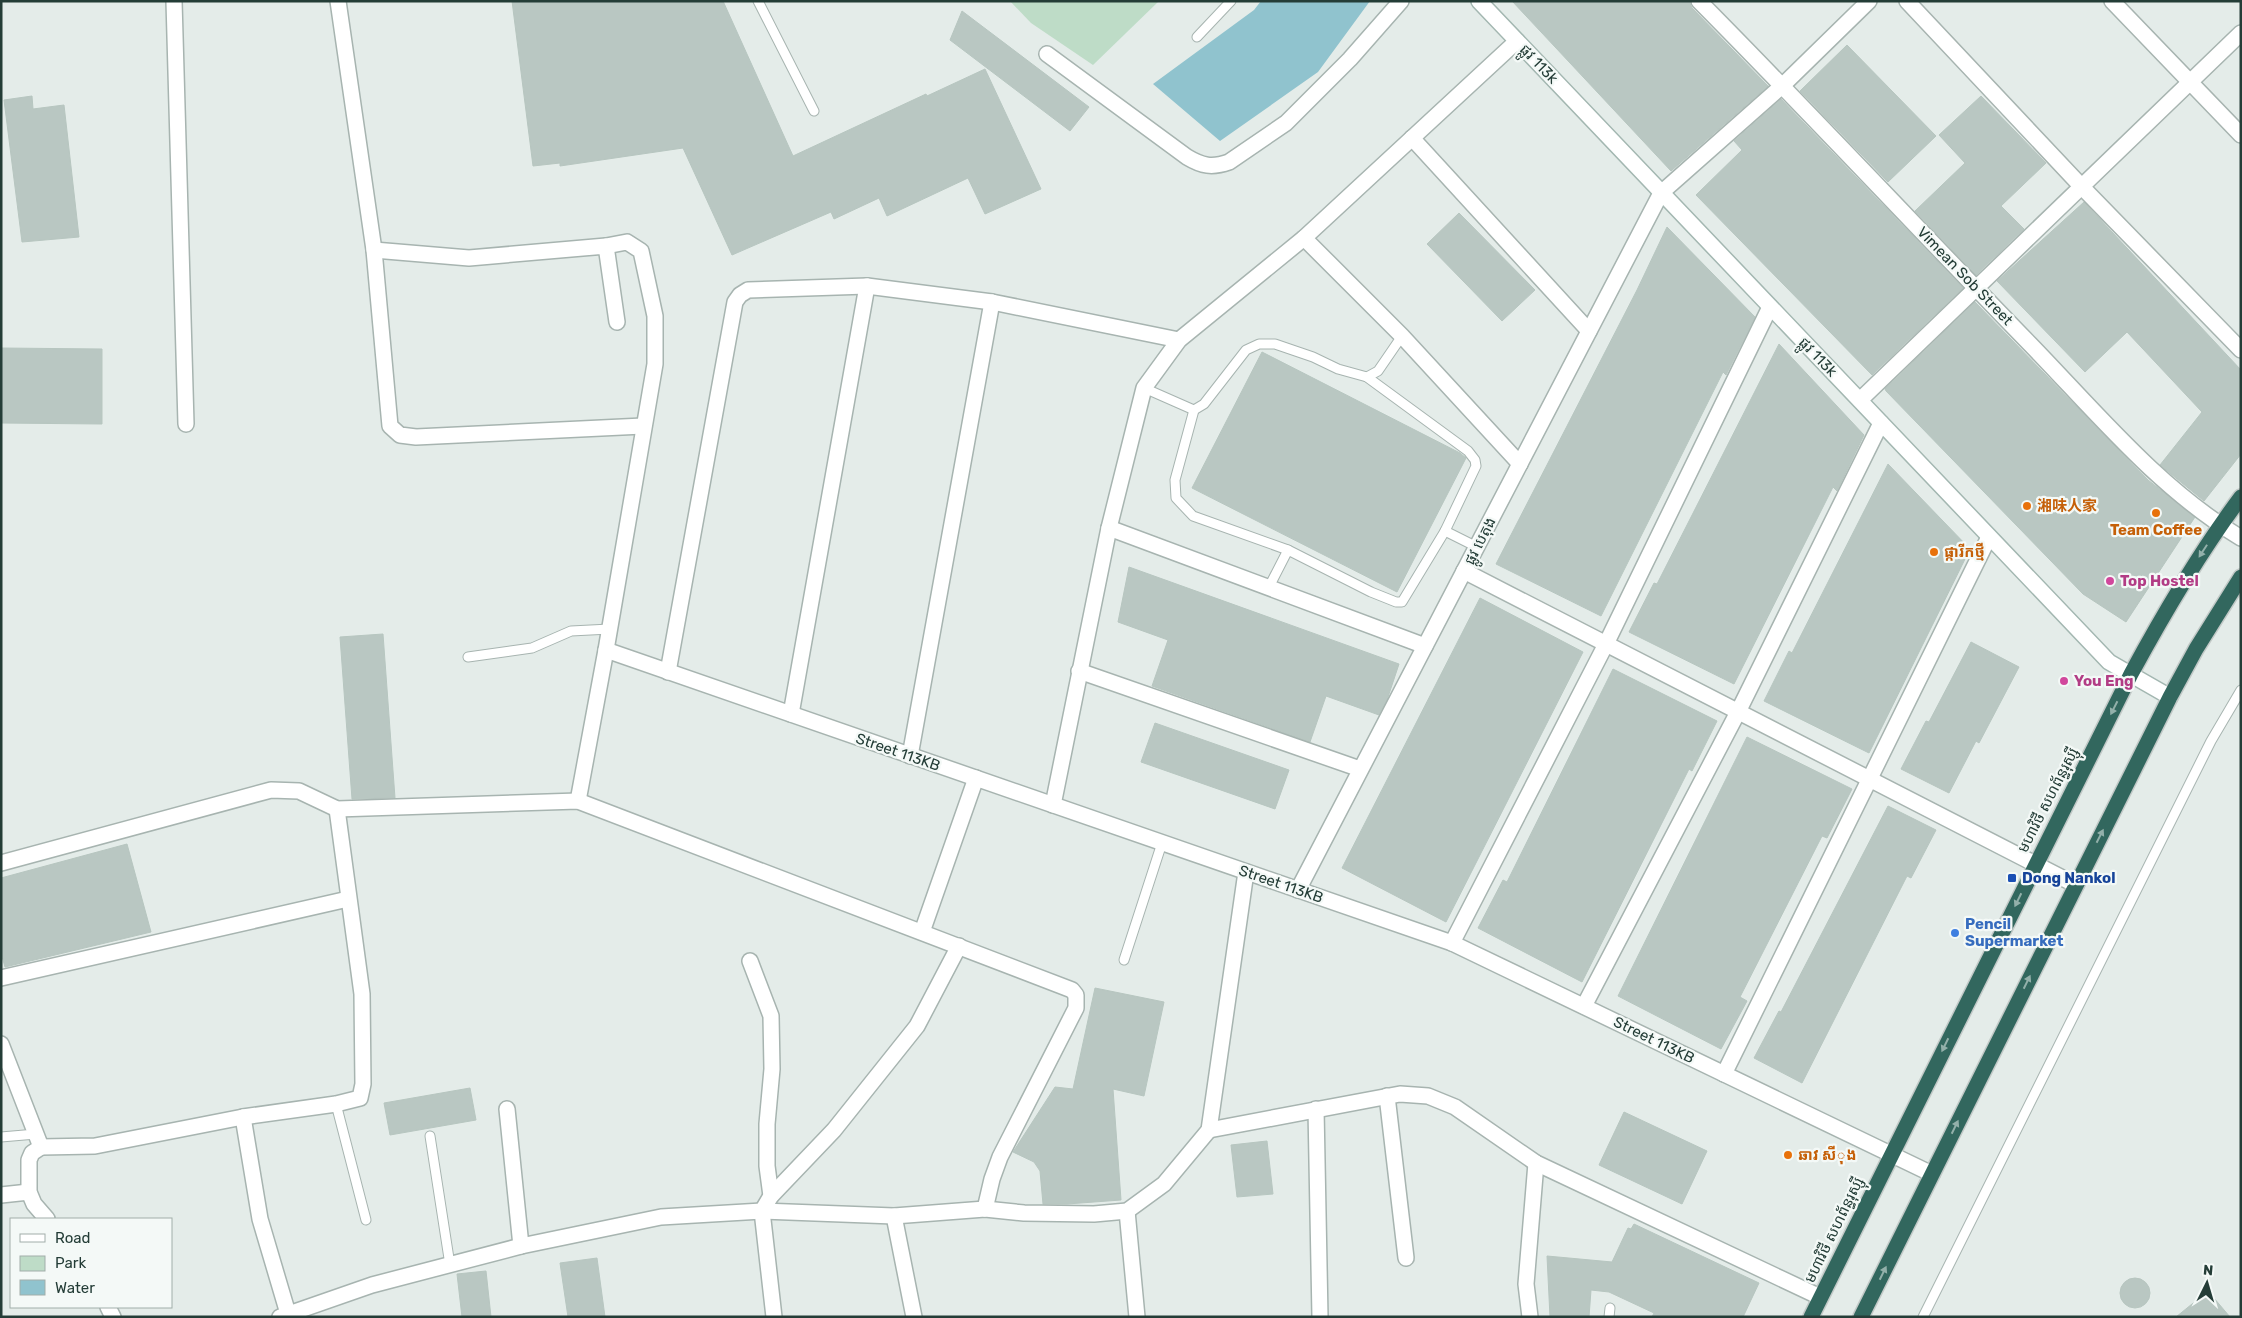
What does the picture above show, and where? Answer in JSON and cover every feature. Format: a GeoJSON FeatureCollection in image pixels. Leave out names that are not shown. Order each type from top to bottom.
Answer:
{"type":"FeatureCollection","features":[{"type":"Feature","properties":{"kind":"highway","name":"មហាវិថី សហព័ន្ធរុស្ស៊ី"},"geometry":{"type":"LineString","coordinates":[[1811,1317],[2131,674],[2160,620],[2219,526],[2241,497]]}},
{"type":"Feature","properties":{"kind":"highway"},"geometry":{"type":"LineString","coordinates":[[1862,1317],[2170,697],[2196,649],[2241,577]]}},
{"type":"Feature","properties":{"kind":"street"},"geometry":{"type":"LineString","coordinates":[[174,1],[186,424]]}},
{"type":"Feature","properties":{"kind":"street"},"geometry":{"type":"LineString","coordinates":[[338,1],[374,250],[390,426],[400,435],[416,437],[643,426]]}},
{"type":"Feature","properties":{"kind":"street"},"geometry":{"type":"LineString","coordinates":[[1047,54],[1187,157],[1201,165],[1219,165],[1229,162],[1286,122],[1350,59],[1401,1]]}},
{"type":"Feature","properties":{"kind":"street","name":"Vimean Sob Street"},"geometry":{"type":"LineString","coordinates":[[1699,1],[1783,85],[1975,288],[2150,468],[2219,526],[2241,538]]}},
{"type":"Feature","properties":{"kind":"street"},"geometry":{"type":"LineString","coordinates":[[1661,193],[1783,85],[1869,1]]}},
{"type":"Feature","properties":{"kind":"street"},"geometry":{"type":"LineString","coordinates":[[1907,1],[2082,187],[2241,350]]}},
{"type":"Feature","properties":{"kind":"street"},"geometry":{"type":"LineString","coordinates":[[2112,1],[2241,135]]}},
{"type":"Feature","properties":{"kind":"street","name":"ផ្លូវ 113k"},"geometry":{"type":"LineString","coordinates":[[1480,2],[2109,662],[2170,697]]}},
{"type":"Feature","properties":{"kind":"street"},"geometry":{"type":"LineString","coordinates":[[1860,400],[2241,33]]}},
{"type":"Feature","properties":{"kind":"street"},"geometry":{"type":"LineString","coordinates":[[1053,805],[1109,528],[1144,388],[1179,340],[1304,238],[1517,41]]}},
{"type":"Feature","properties":{"kind":"street"},"geometry":{"type":"LineString","coordinates":[[1412,138],[1589,332]]}},
{"type":"Feature","properties":{"kind":"street","name":"ផ្លូវ បេតុង"},"geometry":{"type":"LineString","coordinates":[[1298,890],[1661,193]]}},
{"type":"Feature","properties":{"kind":"street"},"geometry":{"type":"LineString","coordinates":[[1304,238],[1402,336],[1520,464]]}},
{"type":"Feature","properties":{"kind":"street"},"geometry":{"type":"LineString","coordinates":[[374,250],[469,258],[606,246],[626,242],[641,251],[655,316],[655,364],[610,629],[578,801]]}},
{"type":"Feature","properties":{"kind":"street"},"geometry":{"type":"LineString","coordinates":[[606,246],[617,322]]}},
{"type":"Feature","properties":{"kind":"street"},"geometry":{"type":"LineString","coordinates":[[668,672],[735,302],[740,295],[748,290],[868,286],[992,302],[1179,340]]}},
{"type":"Feature","properties":{"kind":"street"},"geometry":{"type":"LineString","coordinates":[[791,714],[868,286]]}},
{"type":"Feature","properties":{"kind":"street"},"geometry":{"type":"LineString","coordinates":[[910,756],[992,302]]}},
{"type":"Feature","properties":{"kind":"street"},"geometry":{"type":"LineString","coordinates":[[1452,943],[1606,644],[1770,307]]}},
{"type":"Feature","properties":{"kind":"street"},"geometry":{"type":"LineString","coordinates":[[1584,1006],[1738,712],[1881,423]]}},
{"type":"Feature","properties":{"kind":"street"},"geometry":{"type":"LineString","coordinates":[[1109,528],[1425,646]]}},
{"type":"Feature","properties":{"kind":"street"},"geometry":{"type":"LineString","coordinates":[[1724,1074],[1989,537]]}},
{"type":"Feature","properties":{"kind":"street"},"geometry":{"type":"LineString","coordinates":[[1464,571],[2076,885]]}},
{"type":"Feature","properties":{"kind":"street","name":"Street 113KB"},"geometry":{"type":"LineString","coordinates":[[606,650],[1452,943],[1932,1174]]}},
{"type":"Feature","properties":{"kind":"street"},"geometry":{"type":"LineString","coordinates":[[1079,671],[1360,769]]}},
{"type":"Feature","properties":{"kind":"street"},"geometry":{"type":"LineString","coordinates":[[922,932],[976,778]]}},
{"type":"Feature","properties":{"kind":"street"},"geometry":{"type":"LineString","coordinates":[[1,862],[271,790],[299,791],[336,810],[578,801],[1072,990],[1076,995],[1076,1008],[1000,1156],[992,1179],[986,1209]]}},
{"type":"Feature","properties":{"kind":"street"},"geometry":{"type":"LineString","coordinates":[[39,1140],[95,1146],[243,1117],[336,1104],[360,1098],[363,1084],[362,994],[336,810]]}},
{"type":"Feature","properties":{"kind":"street"},"geometry":{"type":"LineString","coordinates":[[243,1117],[260,1219],[285,1315],[372,1285],[522,1246],[661,1217],[762,1211],[894,1216],[986,1209],[1024,1213],[1094,1214],[1127,1210],[1164,1184],[1208,1130],[1246,872]]}},
{"type":"Feature","properties":{"kind":"street"},"geometry":{"type":"LineString","coordinates":[[1,978],[348,899]]}},
{"type":"Feature","properties":{"kind":"street"},"geometry":{"type":"LineString","coordinates":[[774,1317],[762,1211],[771,1196],[834,1130],[917,1026],[959,946]]}},
{"type":"Feature","properties":{"kind":"street"},"geometry":{"type":"LineString","coordinates":[[750,961],[772,1016],[772,1069],[767,1124],[767,1166],[771,1196]]}},
{"type":"Feature","properties":{"kind":"street"},"geometry":{"type":"LineString","coordinates":[[1,1044],[39,1140],[30,1160],[29,1192],[34,1204],[46,1218]]}},
{"type":"Feature","properties":{"kind":"street"},"geometry":{"type":"LineString","coordinates":[[1208,1130],[1387,1096],[1400,1094],[1428,1096],[1455,1107],[1536,1163],[1820,1297]]}},
{"type":"Feature","properties":{"kind":"street"},"geometry":{"type":"LineString","coordinates":[[1387,1096],[1406,1258]]}},
{"type":"Feature","properties":{"kind":"street"},"geometry":{"type":"LineString","coordinates":[[1316,1109],[1320,1317]]}},
{"type":"Feature","properties":{"kind":"street"},"geometry":{"type":"LineString","coordinates":[[507,1110],[522,1246]]}},
{"type":"Feature","properties":{"kind":"street"},"geometry":{"type":"LineString","coordinates":[[1530,1317],[1526,1284],[1536,1163]]}},
{"type":"Feature","properties":{"kind":"street"},"geometry":{"type":"LineString","coordinates":[[1,1195],[29,1192]]}},
{"type":"Feature","properties":{"kind":"street"},"geometry":{"type":"LineString","coordinates":[[1127,1210],[1137,1317]]}},
{"type":"Feature","properties":{"kind":"street"},"geometry":{"type":"LineString","coordinates":[[894,1216],[914,1317]]}},
{"type":"Feature","properties":{"kind":"lane"},"geometry":{"type":"LineString","coordinates":[[758,1],[814,111]]}},
{"type":"Feature","properties":{"kind":"lane"},"geometry":{"type":"LineString","coordinates":[[1197,37],[1231,1]]}},
{"type":"Feature","properties":{"kind":"lane"},"geometry":{"type":"LineString","coordinates":[[1367,377],[1378,371],[1402,336]]}},
{"type":"Feature","properties":{"kind":"lane"},"geometry":{"type":"LineString","coordinates":[[1259,344],[1275,344],[1313,357],[1338,369],[1367,377],[1468,451],[1475,460],[1475,472],[1445,531],[1402,602],[1396,602],[1371,592],[1288,550],[1194,516],[1176,498],[1175,480],[1194,410],[1204,404],[1246,350],[1259,344]]}},
{"type":"Feature","properties":{"kind":"lane"},"geometry":{"type":"LineString","coordinates":[[1144,388],[1194,410]]}},
{"type":"Feature","properties":{"kind":"lane"},"geometry":{"type":"LineString","coordinates":[[1445,531],[1477,547]]}},
{"type":"Feature","properties":{"kind":"lane"},"geometry":{"type":"LineString","coordinates":[[1269,587],[1288,550]]}},
{"type":"Feature","properties":{"kind":"lane"},"geometry":{"type":"LineString","coordinates":[[468,657],[532,648],[570,631],[610,629]]}},
{"type":"Feature","properties":{"kind":"lane"},"geometry":{"type":"LineString","coordinates":[[1923,1317],[2211,741],[2241,690]]}},
{"type":"Feature","properties":{"kind":"lane"},"geometry":{"type":"LineString","coordinates":[[1124,960],[1162,843]]}},
{"type":"Feature","properties":{"kind":"lane"},"geometry":{"type":"LineString","coordinates":[[336,1104],[366,1220]]}},
{"type":"Feature","properties":{"kind":"lane"},"geometry":{"type":"LineString","coordinates":[[430,1136],[450,1265]]}},
{"type":"Feature","properties":{"kind":"lane"},"geometry":{"type":"LineString","coordinates":[[1,1137],[39,1140]]}},
{"type":"Feature","properties":{"kind":"green space"},"geometry":{"type":"Polygon","coordinates":[[[1010,1],[1159,1],[1093,65],[1031,23],[1010,1]]]}},
{"type":"Feature","properties":{"kind":"water"},"geometry":{"type":"Polygon","coordinates":[[[1261,1],[1370,1],[1318,72],[1220,141],[1153,84],[1254,10],[1261,1]]]}},
{"type":"Feature","properties":{"kind":"building"},"geometry":{"type":"Polygon","coordinates":[[[512,1],[723,1],[793,156],[926,94],[927,96],[985,69],[1041,189],[985,214],[968,178],[887,216],[879,198],[834,219],[831,212],[732,255],[683,148],[560,166],[560,163],[533,166],[512,1]]]}},
{"type":"Feature","properties":{"kind":"building"},"geometry":{"type":"Polygon","coordinates":[[[1512,1],[1689,1],[1692,8],[1768,86],[1671,171],[1512,1]]]}},
{"type":"Feature","properties":{"kind":"building"},"geometry":{"type":"Polygon","coordinates":[[[962,11],[1089,107],[1070,131],[950,40],[962,11]]]}},
{"type":"Feature","properties":{"kind":"building"},"geometry":{"type":"Polygon","coordinates":[[[1847,45],[1936,136],[1888,182],[1800,91],[1847,45]]]}},
{"type":"Feature","properties":{"kind":"building"},"geometry":{"type":"Polygon","coordinates":[[[32,96],[33,109],[64,105],[79,237],[22,242],[4,100],[32,96]]]}},
{"type":"Feature","properties":{"kind":"building"},"geometry":{"type":"Polygon","coordinates":[[[1981,96],[2046,163],[2001,206],[2024,229],[1976,275],[1915,211],[1965,163],[1939,135],[1981,96]]]}},
{"type":"Feature","properties":{"kind":"building"},"geometry":{"type":"Polygon","coordinates":[[[1781,99],[1963,288],[1872,375],[1696,195],[1742,150],[1734,141],[1781,99]]]}},
{"type":"Feature","properties":{"kind":"building"},"geometry":{"type":"Polygon","coordinates":[[[2084,202],[2241,370],[2241,454],[2204,501],[2160,465],[2202,412],[2127,332],[2085,372],[1997,281],[2084,202]]]}},
{"type":"Feature","properties":{"kind":"building"},"geometry":{"type":"Polygon","coordinates":[[[1459,213],[1535,290],[1502,321],[1427,244],[1459,213]]]}},
{"type":"Feature","properties":{"kind":"building"},"geometry":{"type":"Polygon","coordinates":[[[1667,227],[1755,317],[1726,375],[1723,372],[1601,616],[1496,564],[1637,290],[1667,227]]]}},
{"type":"Feature","properties":{"kind":"building"},"geometry":{"type":"Polygon","coordinates":[[[1975,302],[2148,480],[2195,517],[2126,622],[2083,594],[1885,389],[1975,302]]]}},
{"type":"Feature","properties":{"kind":"building"},"geometry":{"type":"Polygon","coordinates":[[[1779,344],[1864,435],[1837,491],[1833,487],[1734,684],[1629,632],[1654,583],[1657,584],[1779,344]]]}},
{"type":"Feature","properties":{"kind":"building"},"geometry":{"type":"Polygon","coordinates":[[[1,348],[102,349],[102,424],[1,423],[1,348]]]}},
{"type":"Feature","properties":{"kind":"building"},"geometry":{"type":"Polygon","coordinates":[[[1262,352],[1460,453],[1466,458],[1397,592],[1192,488],[1262,352]]]}},
{"type":"Feature","properties":{"kind":"building"},"geometry":{"type":"Polygon","coordinates":[[[1888,464],[1970,549],[1869,753],[1764,701],[1789,651],[1792,653],[1888,464]]]}},
{"type":"Feature","properties":{"kind":"building"},"geometry":{"type":"Polygon","coordinates":[[[1129,567],[1399,664],[1387,700],[1379,715],[1326,696],[1310,742],[1152,686],[1168,640],[1118,622],[1129,567]]]}},
{"type":"Feature","properties":{"kind":"building"},"geometry":{"type":"Polygon","coordinates":[[[1480,598],[1583,652],[1446,922],[1342,868],[1480,598]]]}},
{"type":"Feature","properties":{"kind":"building"},"geometry":{"type":"Polygon","coordinates":[[[383,634],[395,798],[352,799],[340,637],[383,634]]]}},
{"type":"Feature","properties":{"kind":"building"},"geometry":{"type":"Polygon","coordinates":[[[1971,642],[2019,667],[1979,743],[1976,741],[1949,793],[1901,769],[1926,721],[1929,722],[1971,642]]]}},
{"type":"Feature","properties":{"kind":"building"},"geometry":{"type":"Polygon","coordinates":[[[1613,669],[1717,721],[1692,771],[1689,769],[1582,982],[1478,928],[1503,880],[1507,882],[1613,669]]]}},
{"type":"Feature","properties":{"kind":"building"},"geometry":{"type":"Polygon","coordinates":[[[1155,723],[1289,770],[1275,809],[1141,762],[1155,723]]]}},
{"type":"Feature","properties":{"kind":"building"},"geometry":{"type":"Polygon","coordinates":[[[1747,737],[1852,789],[1827,838],[1822,836],[1740,997],[1747,1001],[1721,1049],[1618,996],[1747,737]]]}},
{"type":"Feature","properties":{"kind":"building"},"geometry":{"type":"Polygon","coordinates":[[[1888,806],[1936,830],[1911,878],[1907,876],[1802,1083],[1754,1058],[1779,1011],[1781,1012],[1888,806]]]}},
{"type":"Feature","properties":{"kind":"building"},"geometry":{"type":"Polygon","coordinates":[[[127,844],[151,932],[5,967],[1,953],[1,878],[127,844]]]}},
{"type":"Feature","properties":{"kind":"building"},"geometry":{"type":"Polygon","coordinates":[[[1095,988],[1164,1002],[1144,1096],[1113,1089],[1121,1200],[1043,1204],[1040,1171],[1034,1162],[1013,1152],[1055,1087],[1073,1089],[1095,988]]]}},
{"type":"Feature","properties":{"kind":"building"},"geometry":{"type":"Polygon","coordinates":[[[470,1088],[476,1120],[390,1135],[384,1103],[470,1088]]]}},
{"type":"Feature","properties":{"kind":"building"},"geometry":{"type":"Polygon","coordinates":[[[1624,1112],[1707,1151],[1682,1204],[1599,1165],[1624,1112]]]}},
{"type":"Feature","properties":{"kind":"building"},"geometry":{"type":"Polygon","coordinates":[[[1267,1141],[1273,1194],[1237,1197],[1231,1145],[1267,1141]]]}},
{"type":"Feature","properties":{"kind":"building"},"geometry":{"type":"Polygon","coordinates":[[[1634,1224],[1759,1283],[1743,1317],[1652,1317],[1654,1313],[1609,1292],[1591,1290],[1589,1317],[1550,1317],[1547,1256],[1612,1262],[1628,1228],[1631,1229],[1634,1224]]]}},
{"type":"Feature","properties":{"kind":"building"},"geometry":{"type":"Polygon","coordinates":[[[597,1258],[605,1317],[568,1317],[560,1263],[597,1258]]]}},
{"type":"Feature","properties":{"kind":"building"},"geometry":{"type":"Polygon","coordinates":[[[486,1271],[491,1317],[462,1317],[457,1274],[486,1271]]]}},
{"type":"Feature","properties":{"kind":"building"},"geometry":{"type":"Polygon","coordinates":[[[2135,1278],[2146,1282],[2150,1293],[2146,1304],[2135,1308],[2124,1304],[2120,1293],[2124,1282],[2135,1278]]]}},
{"type":"Feature","properties":{"kind":"building"},"geometry":{"type":"Polygon","coordinates":[[[2208,1291],[2230,1317],[2176,1317],[2208,1291]]]}},
{"type":"Feature","properties":{"kind":"place","name":"湘味人家"},"geometry":{"type":"Point","coordinates":[2027,506]}},
{"type":"Feature","properties":{"kind":"place","name":"Team Coffee"},"geometry":{"type":"Point","coordinates":[2156,513]}},
{"type":"Feature","properties":{"kind":"place","name":"ផ្ការីកថ្មី"},"geometry":{"type":"Point","coordinates":[1934,552]}},
{"type":"Feature","properties":{"kind":"place","name":"Top Hostel"},"geometry":{"type":"Point","coordinates":[2110,581]}},
{"type":"Feature","properties":{"kind":"place","name":"You Eng"},"geometry":{"type":"Point","coordinates":[2064,681]}},
{"type":"Feature","properties":{"kind":"place","name":"Dong Nankol"},"geometry":{"type":"Point","coordinates":[2012,878]}},
{"type":"Feature","properties":{"kind":"place","name":"Pencil Supermarket"},"geometry":{"type":"Point","coordinates":[1955,933]}},
{"type":"Feature","properties":{"kind":"place","name":"ឆាវ សីុង"},"geometry":{"type":"Point","coordinates":[1788,1155]}}]}
